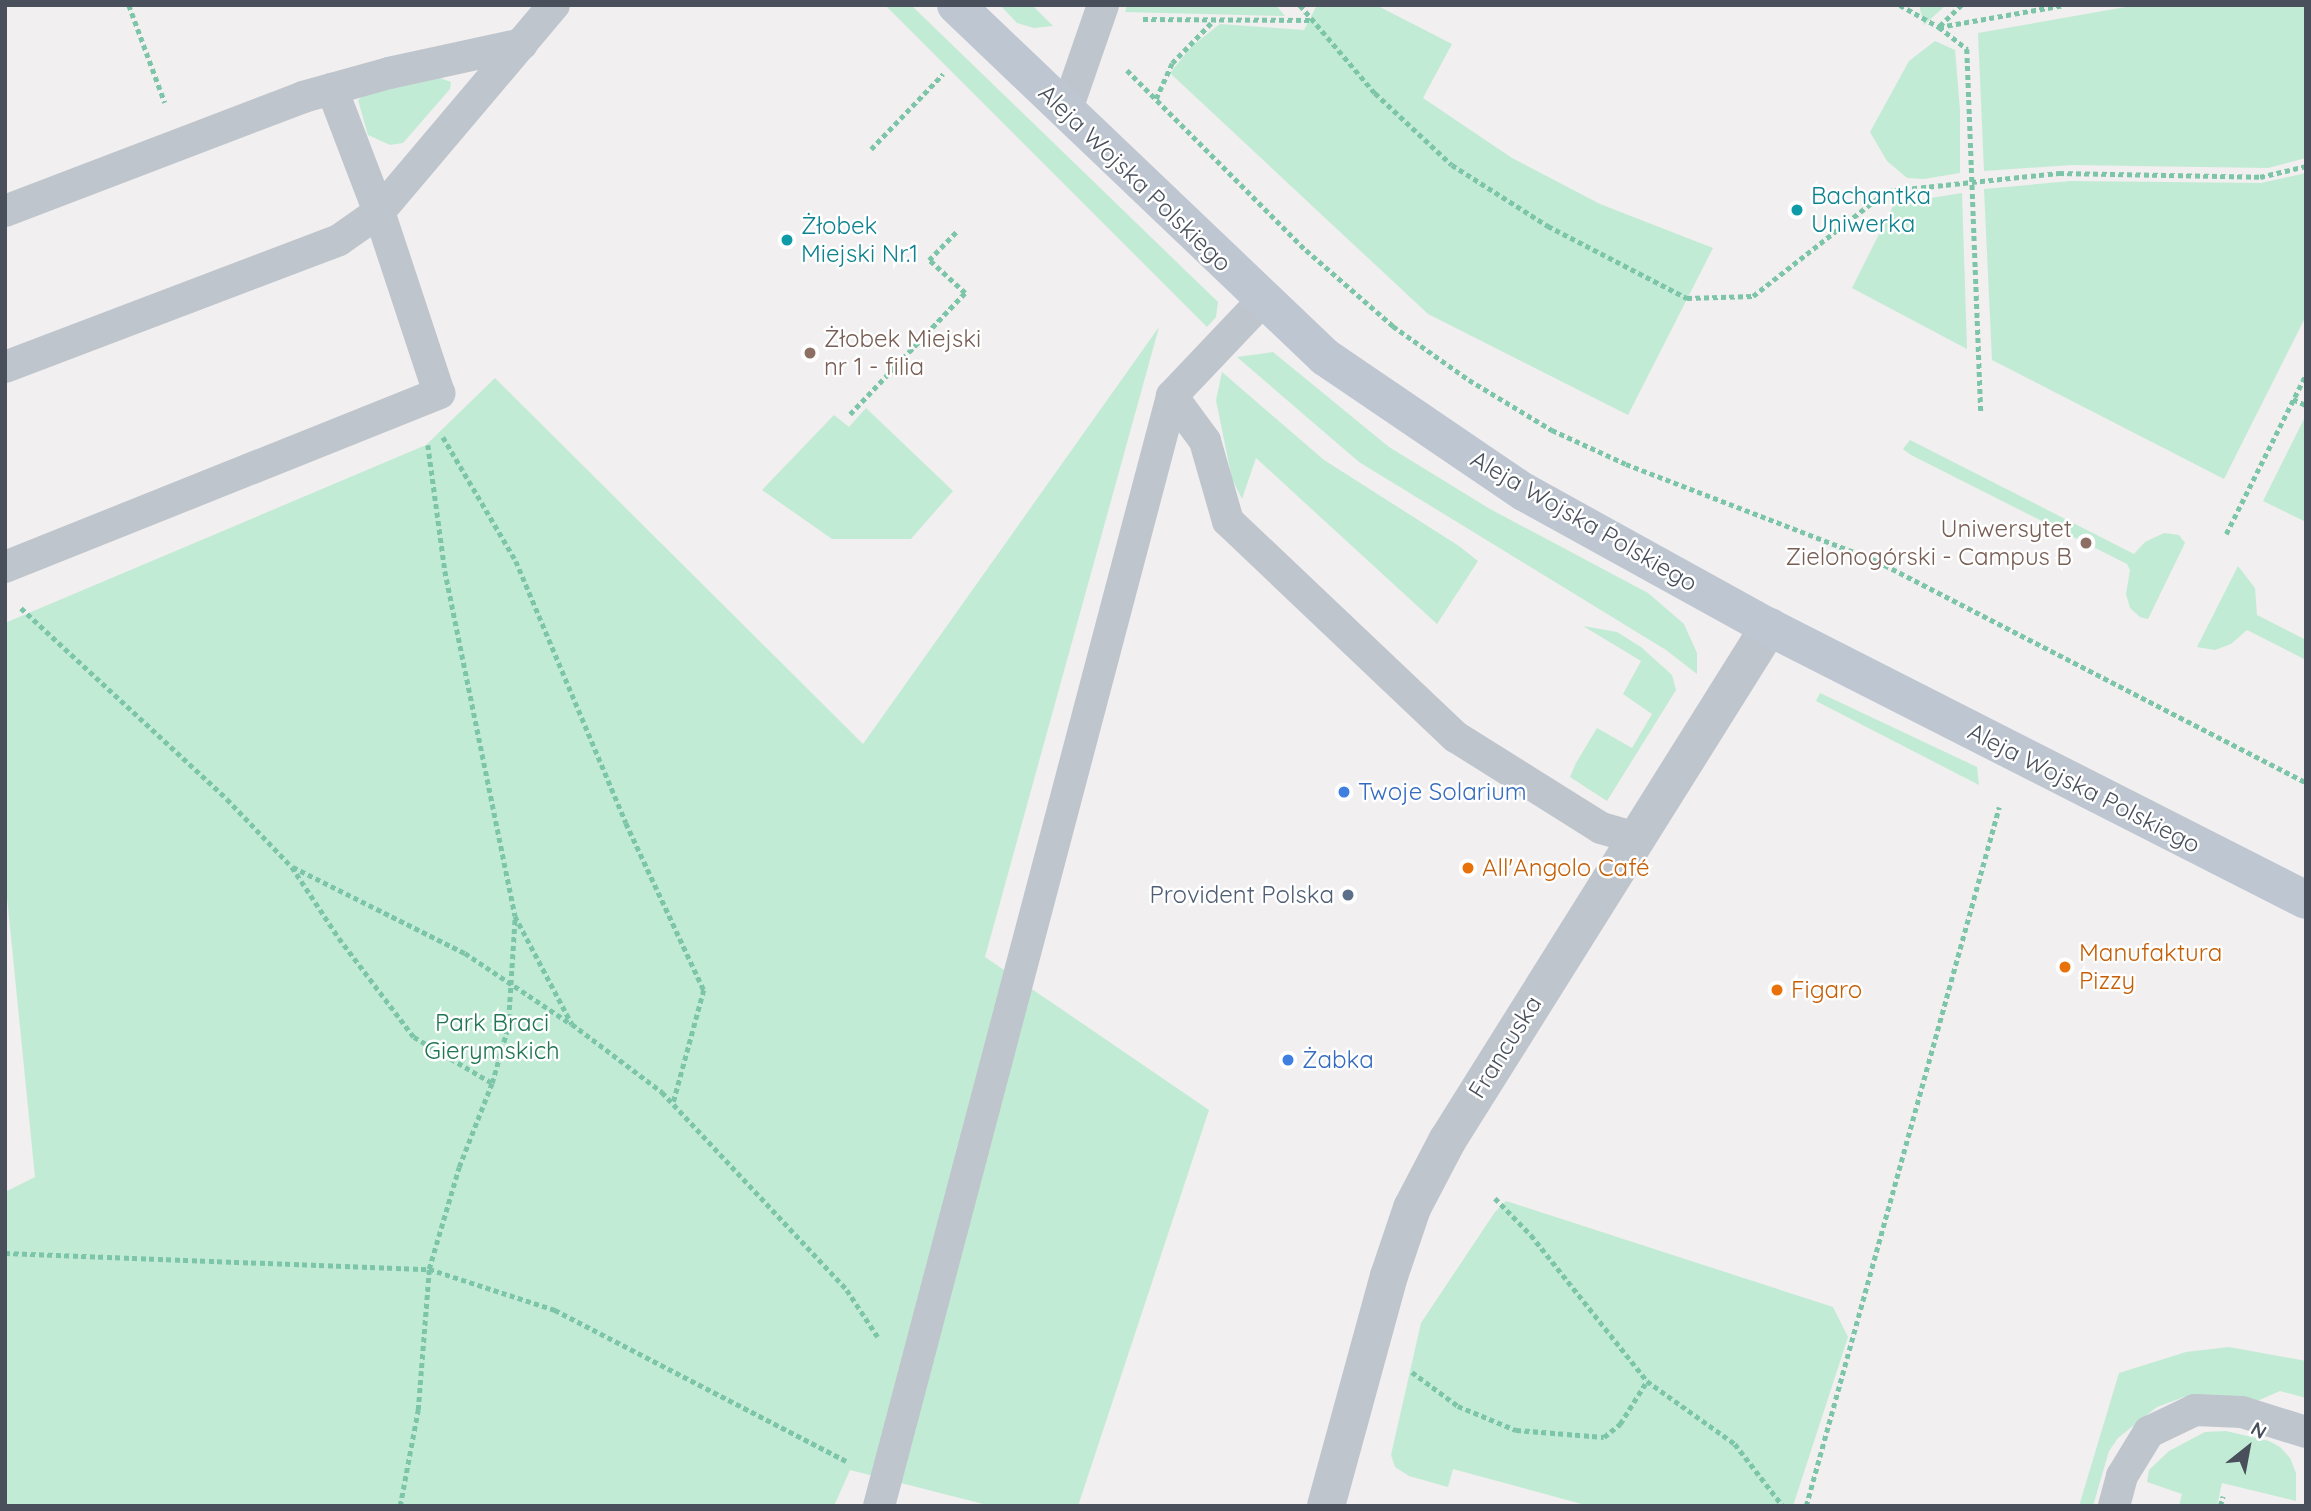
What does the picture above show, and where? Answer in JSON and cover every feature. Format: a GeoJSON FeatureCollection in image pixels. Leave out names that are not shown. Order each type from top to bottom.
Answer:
{"type":"FeatureCollection","features":[{"type":"Feature","properties":{"kind":"main road","name":"Aleja Wojska Polskiego"},"geometry":{"type":"LineString","coordinates":[[956,5],[1262,301],[1325,358],[1524,492],[1769,627],[2306,900]]}},
{"type":"Feature","properties":{"kind":"street","name":"Francuska"},"geometry":{"type":"LineString","coordinates":[[1332,1504],[1389,1276],[1412,1208],[1447,1141],[1769,627]]}},
{"type":"Feature","properties":{"kind":"lane"},"geometry":{"type":"LineString","coordinates":[[5,367],[339,240],[379,212],[554,5]]}},
{"type":"Feature","properties":{"kind":"lane"},"geometry":{"type":"LineString","coordinates":[[1066,112],[1103,5]]}},
{"type":"Feature","properties":{"kind":"lane"},"geometry":{"type":"LineString","coordinates":[[5,211],[303,97],[522,44]]}},
{"type":"Feature","properties":{"kind":"lane"},"geometry":{"type":"LineString","coordinates":[[5,567],[439,393],[379,212],[332,89]]}},
{"type":"Feature","properties":{"kind":"lane"},"geometry":{"type":"LineString","coordinates":[[882,1494],[1172,396],[1262,301]]}},
{"type":"Feature","properties":{"kind":"lane"},"geometry":{"type":"LineString","coordinates":[[1172,396],[1205,441],[1228,521],[1456,737],[1601,828],[1636,838]]}},
{"type":"Feature","properties":{"kind":"lane"},"geometry":{"type":"LineString","coordinates":[[2114,1506],[2122,1476],[2149,1432],[2195,1410],[2242,1412],[2306,1432]]}},
{"type":"Feature","properties":{"kind":"path"},"geometry":{"type":"LineString","coordinates":[[128,5],[180,144]]}},
{"type":"Feature","properties":{"kind":"path"},"geometry":{"type":"LineString","coordinates":[[1300,5],[1375,93],[1452,165],[1548,226],[1687,298],[1753,296],[1887,191],[2059,173],[2260,177],[2306,166]]}},
{"type":"Feature","properties":{"kind":"path"},"geometry":{"type":"LineString","coordinates":[[1900,5],[1938,27],[1967,49],[1981,411]]}},
{"type":"Feature","properties":{"kind":"path"},"geometry":{"type":"LineString","coordinates":[[1938,27],[1962,5]]}},
{"type":"Feature","properties":{"kind":"path"},"geometry":{"type":"LineString","coordinates":[[1938,27],[2064,5]]}},
{"type":"Feature","properties":{"kind":"path"},"geometry":{"type":"LineString","coordinates":[[1312,20],[1138,19],[1093,36],[1306,250],[1393,326],[1469,380],[1552,430],[1626,464],[1877,561],[2306,782]]}},
{"type":"Feature","properties":{"kind":"path"},"geometry":{"type":"LineString","coordinates":[[1156,99],[1172,63],[1188,43],[1214,19]]}},
{"type":"Feature","properties":{"kind":"path"},"geometry":{"type":"LineString","coordinates":[[870,149],[943,74]]}},
{"type":"Feature","properties":{"kind":"path"},"geometry":{"type":"LineString","coordinates":[[850,414],[965,293],[929,260],[958,230]]}},
{"type":"Feature","properties":{"kind":"path"},"geometry":{"type":"LineString","coordinates":[[2226,534],[2306,374]]}},
{"type":"Feature","properties":{"kind":"path"},"geometry":{"type":"LineString","coordinates":[[2294,398],[2306,405]]}},
{"type":"Feature","properties":{"kind":"path"},"geometry":{"type":"LineString","coordinates":[[400,1506],[418,1410],[429,1269],[459,1167],[492,1083],[508,1027],[515,916],[445,571],[422,401]]}},
{"type":"Feature","properties":{"kind":"path"},"geometry":{"type":"LineString","coordinates":[[422,401],[516,561],[626,823],[704,990],[673,1104]]}},
{"type":"Feature","properties":{"kind":"path"},"geometry":{"type":"LineString","coordinates":[[15,602],[227,799],[292,867],[339,938],[414,1037],[492,1083]]}},
{"type":"Feature","properties":{"kind":"path"},"geometry":{"type":"LineString","coordinates":[[1806,1506],[1999,807]]}},
{"type":"Feature","properties":{"kind":"path"},"geometry":{"type":"LineString","coordinates":[[292,867],[465,953],[572,1024],[663,1092],[847,1290],[910,1388]]}},
{"type":"Feature","properties":{"kind":"path"},"geometry":{"type":"LineString","coordinates":[[515,916],[572,1024]]}},
{"type":"Feature","properties":{"kind":"path"},"geometry":{"type":"LineString","coordinates":[[1495,1198],[1531,1235],[1647,1381],[1735,1444],[1783,1506]]}},
{"type":"Feature","properties":{"kind":"path"},"geometry":{"type":"LineString","coordinates":[[5,1253],[429,1269],[555,1310],[882,1494]]}},
{"type":"Feature","properties":{"kind":"path"},"geometry":{"type":"LineString","coordinates":[[1409,1370],[1458,1406],[1516,1430],[1604,1437],[1620,1424],[1647,1381]]}},
{"type":"Feature","properties":{"kind":"path"},"geometry":{"type":"LineString","coordinates":[[2220,1506],[2222,1496]]}},
{"type":"Feature","properties":{"kind":"green space"},"geometry":{"type":"Polygon","coordinates":[[[885,5],[911,5],[1218,302],[1216,317],[1207,327],[885,5]]]}},
{"type":"Feature","properties":{"kind":"green space"},"geometry":{"type":"Polygon","coordinates":[[[1000,5],[1032,5],[1053,26],[1034,28],[1017,23],[1000,5]]]}},
{"type":"Feature","properties":{"kind":"green space"},"geometry":{"type":"Polygon","coordinates":[[[1127,5],[1276,5],[1285,16],[1125,12],[1127,5]]]}},
{"type":"Feature","properties":{"kind":"green space"},"geometry":{"type":"Polygon","coordinates":[[[1317,5],[1376,5],[1452,44],[1423,98],[1512,158],[1600,204],[1713,248],[1628,415],[1428,314],[1170,73],[1192,46],[1220,24],[1304,30],[1317,5]]]}},
{"type":"Feature","properties":{"kind":"green space"},"geometry":{"type":"Polygon","coordinates":[[[1919,5],[1946,5],[1924,25],[1919,5]]]}},
{"type":"Feature","properties":{"kind":"green space"},"geometry":{"type":"Polygon","coordinates":[[[2137,5],[2306,5],[2306,158],[2268,168],[2072,165],[1984,171],[1978,33],[2137,5]]]}},
{"type":"Feature","properties":{"kind":"green space"},"geometry":{"type":"Polygon","coordinates":[[[1935,41],[1955,50],[1960,110],[1960,173],[1924,179],[1907,178],[1887,161],[1870,132],[1909,61],[1935,41]]]}},
{"type":"Feature","properties":{"kind":"green space"},"geometry":{"type":"Polygon","coordinates":[[[437,77],[451,82],[450,89],[403,143],[390,145],[368,135],[358,100],[364,95],[437,77]]]}},
{"type":"Feature","properties":{"kind":"green space"},"geometry":{"type":"Polygon","coordinates":[[[2306,173],[2306,316],[2224,479],[1992,360],[1984,189],[2071,181],[2261,183],[2306,173]]]}},
{"type":"Feature","properties":{"kind":"green space"},"geometry":{"type":"Polygon","coordinates":[[[1962,193],[1967,349],[1852,288],[1894,204],[1962,193]]]}},
{"type":"Feature","properties":{"kind":"green space","name":"Park Braci Gierymskich"},"geometry":{"type":"Polygon","coordinates":[[[1159,327],[985,957],[1209,1110],[1078,1506],[991,1506],[850,1470],[834,1506],[5,1506],[5,1192],[35,1177],[5,877],[5,623],[426,445],[495,378],[863,744],[1159,327]]]}},
{"type":"Feature","properties":{"kind":"green space"},"geometry":{"type":"Polygon","coordinates":[[[1273,352],[1389,447],[1490,509],[1648,593],[1684,624],[1697,653],[1697,674],[1666,650],[1359,462],[1237,357],[1273,352]]]}},
{"type":"Feature","properties":{"kind":"green space"},"geometry":{"type":"Polygon","coordinates":[[[1222,372],[1324,460],[1459,546],[1478,561],[1437,624],[1256,458],[1242,499],[1232,479],[1216,400],[1222,372]]]}},
{"type":"Feature","properties":{"kind":"green space"},"geometry":{"type":"Polygon","coordinates":[[[866,408],[953,491],[911,539],[832,539],[762,490],[834,415],[849,427],[866,408]]]}},
{"type":"Feature","properties":{"kind":"green space"},"geometry":{"type":"Polygon","coordinates":[[[2306,415],[2306,522],[2263,501],[2306,415]]]}},
{"type":"Feature","properties":{"kind":"green space"},"geometry":{"type":"Polygon","coordinates":[[[1910,440],[2134,554],[2145,542],[2164,533],[2179,535],[2185,543],[2148,619],[2140,617],[2130,608],[2126,594],[2130,570],[2127,564],[1911,455],[1903,449],[1910,440]]]}},
{"type":"Feature","properties":{"kind":"green space"},"geometry":{"type":"Polygon","coordinates":[[[2238,566],[2255,588],[2257,615],[2306,640],[2306,660],[2247,630],[2231,644],[2215,650],[2197,647],[2238,566]]]}},
{"type":"Feature","properties":{"kind":"green space"},"geometry":{"type":"Polygon","coordinates":[[[1583,626],[1617,632],[1641,647],[1672,675],[1676,690],[1607,801],[1570,777],[1576,763],[1597,728],[1632,748],[1652,714],[1623,694],[1641,661],[1583,626]]]}},
{"type":"Feature","properties":{"kind":"green space"},"geometry":{"type":"Polygon","coordinates":[[[1820,693],[1977,767],[1979,785],[1816,701],[1820,693]]]}},
{"type":"Feature","properties":{"kind":"green space"},"geometry":{"type":"Polygon","coordinates":[[[1506,1201],[1833,1307],[1848,1337],[1793,1506],[1589,1506],[1453,1469],[1448,1487],[1409,1476],[1395,1467],[1391,1455],[1421,1323],[1495,1212],[1506,1201]]]}},
{"type":"Feature","properties":{"kind":"green space"},"geometry":{"type":"Polygon","coordinates":[[[2229,1347],[2306,1361],[2306,1398],[2280,1391],[2250,1404],[2224,1397],[2184,1397],[2157,1407],[2118,1438],[2109,1451],[2093,1506],[2079,1506],[2119,1373],[2186,1352],[2229,1347]]]}},
{"type":"Feature","properties":{"kind":"green space"},"geometry":{"type":"Polygon","coordinates":[[[2226,1431],[2269,1441],[2280,1447],[2290,1458],[2296,1473],[2296,1501],[2222,1483],[2217,1506],[2179,1506],[2182,1494],[2147,1482],[2149,1470],[2169,1451],[2205,1432],[2226,1431]]]}},
{"type":"Feature","properties":{"kind":"place","name":"Bachantka Uniwerka"},"geometry":{"type":"Point","coordinates":[1797,210]}},
{"type":"Feature","properties":{"kind":"place","name":"Żłobek Miejski Nr.1"},"geometry":{"type":"Point","coordinates":[787,240]}},
{"type":"Feature","properties":{"kind":"place","name":"Żłobek Miejski nr 1 - filia"},"geometry":{"type":"Point","coordinates":[810,353]}},
{"type":"Feature","properties":{"kind":"place","name":"Uniwersytet Zielonogórski - Campus B"},"geometry":{"type":"Point","coordinates":[2086,543]}},
{"type":"Feature","properties":{"kind":"place","name":"Twoje Solarium"},"geometry":{"type":"Point","coordinates":[1344,792]}},
{"type":"Feature","properties":{"kind":"place","name":"All'Angolo Café"},"geometry":{"type":"Point","coordinates":[1468,868]}},
{"type":"Feature","properties":{"kind":"place","name":"Provident Polska"},"geometry":{"type":"Point","coordinates":[1348,895]}},
{"type":"Feature","properties":{"kind":"place","name":"Manufaktura Pizzy"},"geometry":{"type":"Point","coordinates":[2065,967]}},
{"type":"Feature","properties":{"kind":"place","name":"Figaro"},"geometry":{"type":"Point","coordinates":[1777,990]}},
{"type":"Feature","properties":{"kind":"place","name":"Żabka"},"geometry":{"type":"Point","coordinates":[1288,1060]}}]}
